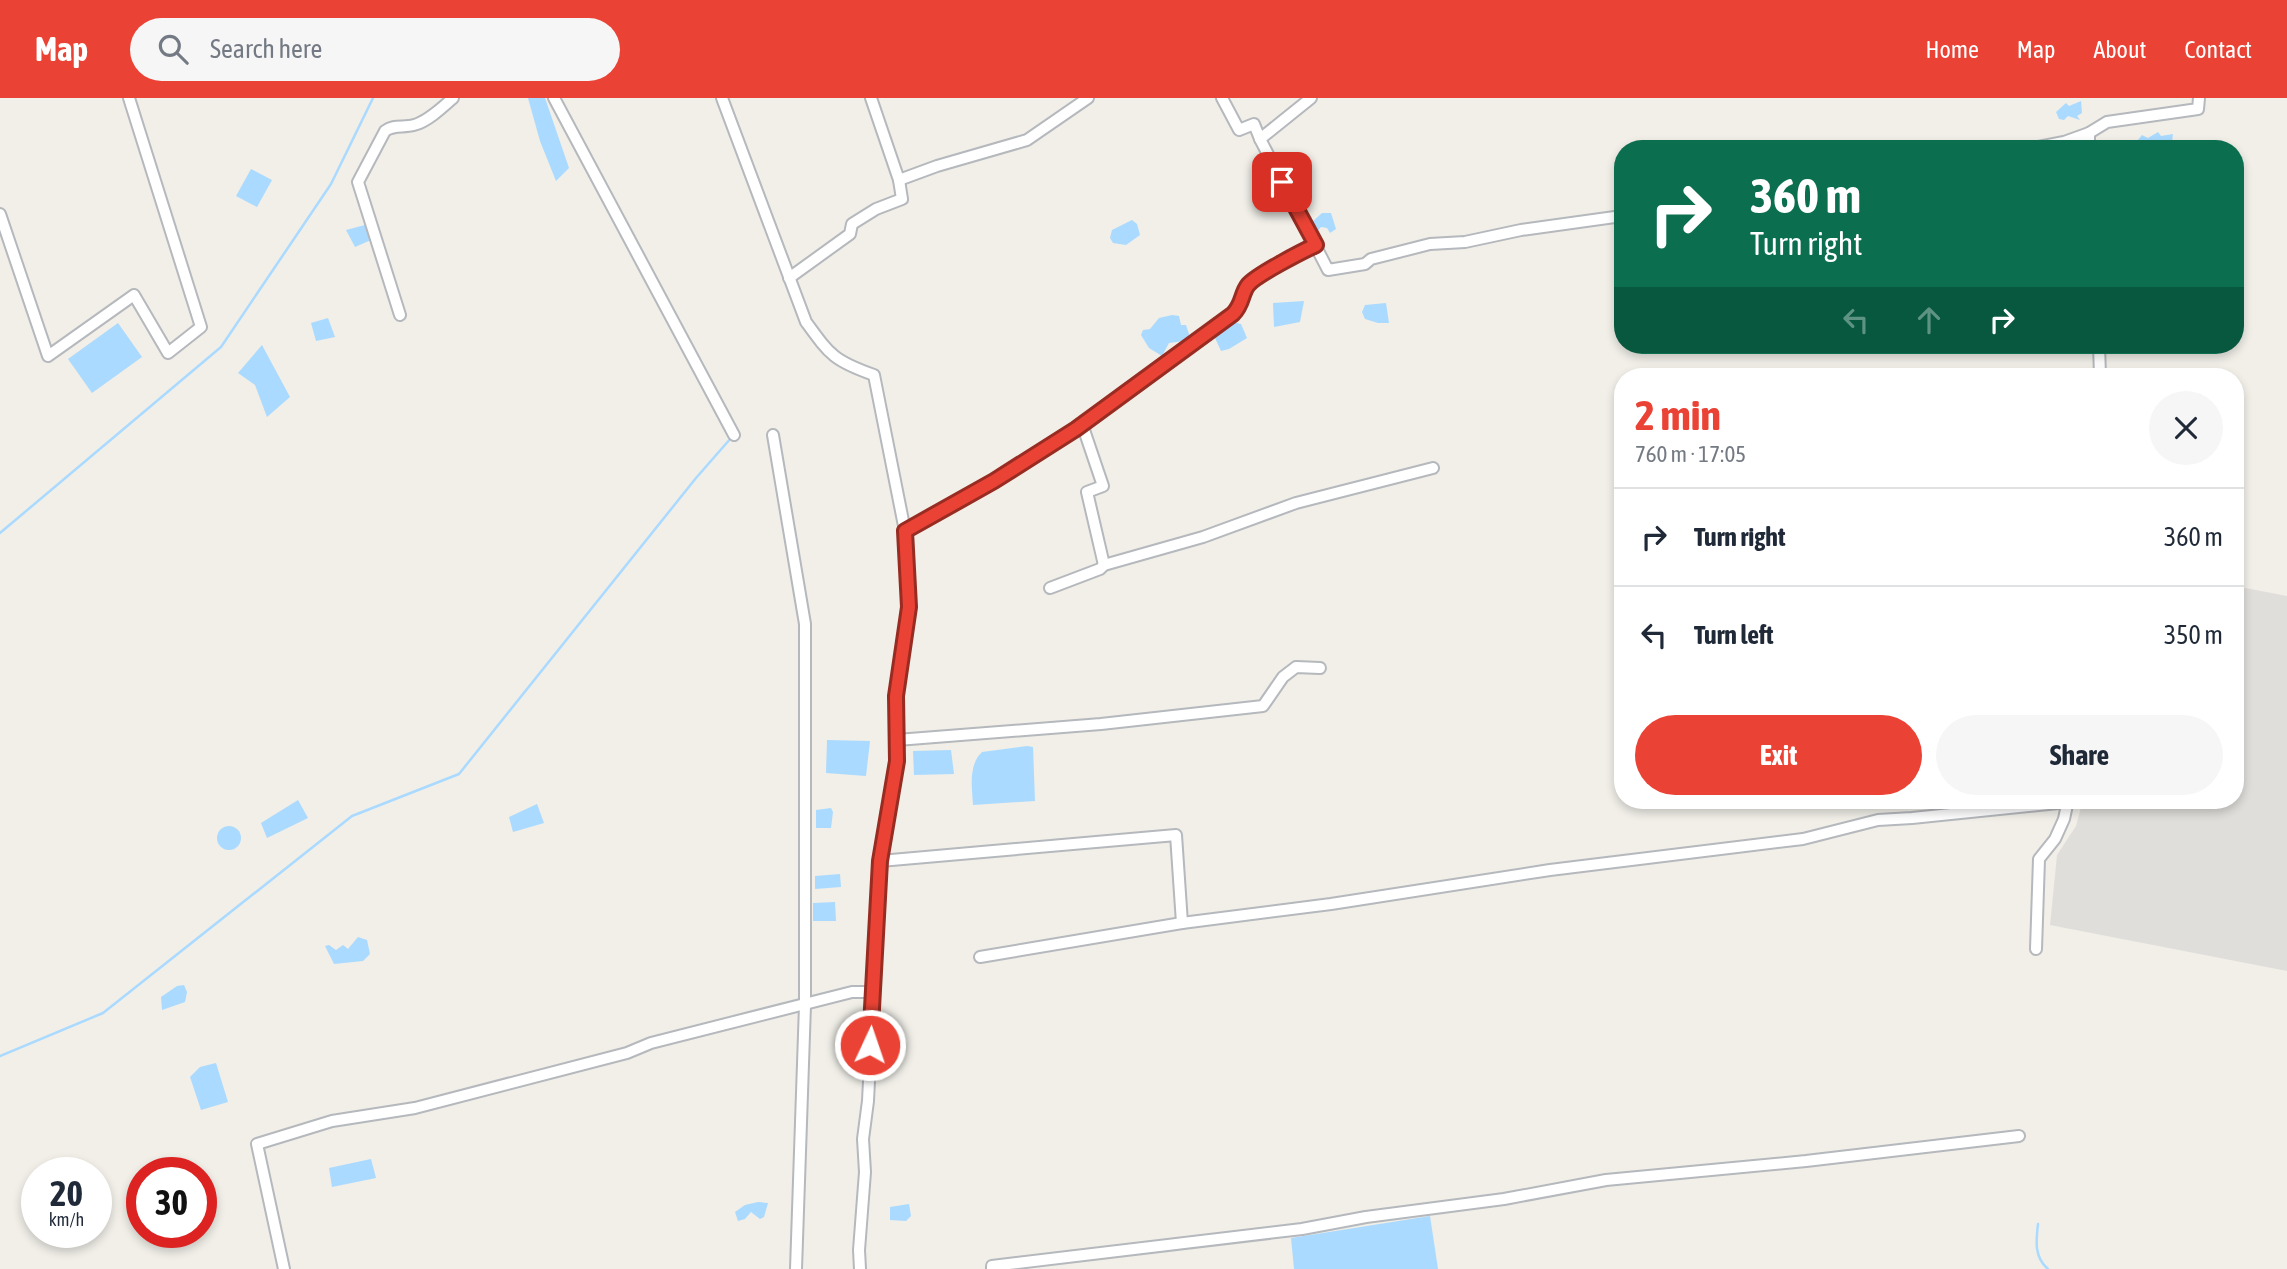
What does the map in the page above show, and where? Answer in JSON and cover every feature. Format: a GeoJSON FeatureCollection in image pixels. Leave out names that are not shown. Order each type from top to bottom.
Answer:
{"type":"FeatureCollection","features":[{"type":"Feature","properties":{"kind":"street"},"geometry":{"type":"LineString","coordinates":[[0,214],[48,356],[134,295],[168,353],[201,327],[129,98]]}},
{"type":"Feature","properties":{"kind":"street"},"geometry":{"type":"LineString","coordinates":[[400,315],[358,182],[385,131],[390,127],[414,125],[453,98]]}},
{"type":"Feature","properties":{"kind":"street"},"geometry":{"type":"LineString","coordinates":[[554,98],[734,435]]}},
{"type":"Feature","properties":{"kind":"street"},"geometry":{"type":"LineString","coordinates":[[722,98],[806,322],[826,349],[843,365],[873,375],[905,531],[909,607],[896,696],[897,761],[880,861],[868,1101],[863,1139],[860,1269]]}},
{"type":"Feature","properties":{"kind":"street"},"geometry":{"type":"LineString","coordinates":[[789,278],[850,234],[852,224],[863,216],[902,199],[899,180],[871,98]]}},
{"type":"Feature","properties":{"kind":"street"},"geometry":{"type":"LineString","coordinates":[[899,180],[1027,140],[1088,98]]}},
{"type":"Feature","properties":{"kind":"street"},"geometry":{"type":"LineString","coordinates":[[1222,98],[1239,130],[1254,124],[1328,270],[1365,264],[1371,259],[1430,244],[1465,242],[1521,230],[1614,217]]}},
{"type":"Feature","properties":{"kind":"street"},"geometry":{"type":"LineString","coordinates":[[1260,139],[1311,98]]}},
{"type":"Feature","properties":{"kind":"street"},"geometry":{"type":"LineString","coordinates":[[2069,140],[2107,122],[2198,109],[2199,98]]}},
{"type":"Feature","properties":{"kind":"street"},"geometry":{"type":"LineString","coordinates":[[2088,133],[2088,140]]}},
{"type":"Feature","properties":{"kind":"street"},"geometry":{"type":"LineString","coordinates":[[905,531],[994,481],[1082,424],[1233,314],[1240,307],[1248,285],[1296,254],[1316,245]]}},
{"type":"Feature","properties":{"kind":"street"},"geometry":{"type":"LineString","coordinates":[[1082,424],[1104,485],[1087,492],[1104,565]]}},
{"type":"Feature","properties":{"kind":"street"},"geometry":{"type":"LineString","coordinates":[[773,435],[805,624],[805,1005],[796,1269]]}},
{"type":"Feature","properties":{"kind":"street"},"geometry":{"type":"LineString","coordinates":[[1050,588],[1100,569],[1104,565],[1202,537],[1296,503],[1433,468]]}},
{"type":"Feature","properties":{"kind":"street"},"geometry":{"type":"LineString","coordinates":[[897,740],[1101,724],[1263,706],[1283,677],[1296,667],[1320,668]]}},
{"type":"Feature","properties":{"kind":"street"},"geometry":{"type":"LineString","coordinates":[[980,957],[1182,922],[1358,900],[1550,870],[1803,839],[1878,820],[1995,809]]}},
{"type":"Feature","properties":{"kind":"street"},"geometry":{"type":"LineString","coordinates":[[2036,949],[2039,859],[2055,839],[2066,809]]}},
{"type":"Feature","properties":{"kind":"street"},"geometry":{"type":"LineString","coordinates":[[880,861],[1176,835],[1182,922]]}},
{"type":"Feature","properties":{"kind":"street"},"geometry":{"type":"LineString","coordinates":[[284,1269],[257,1144],[332,1121],[415,1108],[627,1053],[651,1043],[852,992],[874,992]]}},
{"type":"Feature","properties":{"kind":"street"},"geometry":{"type":"LineString","coordinates":[[992,1269],[992,1266],[1302,1229],[1606,1181],[2019,1136]]}},
{"type":"Feature","properties":{"kind":"shaded area"},"geometry":{"type":"Polygon","coordinates":[[[2244,588],[2287,596],[2287,971],[2050,925],[2057,855],[2076,826],[2081,809],[2244,809],[2244,588]]]}},
{"type":"Feature","properties":{"kind":"water"},"geometry":{"type":"Polygon","coordinates":[[[528,98],[545,98],[569,168],[556,181],[540,141],[528,98]]]}},
{"type":"Feature","properties":{"kind":"water"},"geometry":{"type":"Polygon","coordinates":[[[2081,101],[2082,113],[2077,116],[2080,120],[2068,116],[2064,120],[2059,119],[2056,112],[2066,103],[2069,106],[2081,101]]]}},
{"type":"Feature","properties":{"kind":"water"},"geometry":{"type":"Polygon","coordinates":[[[2158,132],[2161,136],[2173,134],[2172,140],[2138,140],[2142,135],[2148,138],[2158,132]]]}},
{"type":"Feature","properties":{"kind":"water"},"geometry":{"type":"Polygon","coordinates":[[[251,169],[272,180],[257,207],[236,196],[251,169]]]}},
{"type":"Feature","properties":{"kind":"water"},"geometry":{"type":"Polygon","coordinates":[[[1322,213],[1331,213],[1336,229],[1330,233],[1327,228],[1321,227],[1315,234],[1310,224],[1322,213]]]}},
{"type":"Feature","properties":{"kind":"water"},"geometry":{"type":"Polygon","coordinates":[[[1132,220],[1137,224],[1140,235],[1126,245],[1113,243],[1110,238],[1112,230],[1132,220]]]}},
{"type":"Feature","properties":{"kind":"water"},"geometry":{"type":"Polygon","coordinates":[[[365,225],[371,240],[355,247],[346,230],[365,225]]]}},
{"type":"Feature","properties":{"kind":"water"},"geometry":{"type":"Polygon","coordinates":[[[1304,301],[1300,322],[1274,327],[1273,303],[1304,301]]]}},
{"type":"Feature","properties":{"kind":"water"},"geometry":{"type":"Polygon","coordinates":[[[1386,303],[1389,323],[1365,319],[1362,312],[1365,305],[1386,303]]]}},
{"type":"Feature","properties":{"kind":"water"},"geometry":{"type":"Polygon","coordinates":[[[1179,316],[1181,325],[1186,325],[1190,337],[1184,341],[1169,343],[1162,356],[1149,348],[1141,335],[1143,330],[1150,329],[1159,318],[1179,316]]]}},
{"type":"Feature","properties":{"kind":"water"},"geometry":{"type":"Polygon","coordinates":[[[328,318],[335,337],[316,341],[311,323],[328,318]]]}},
{"type":"Feature","properties":{"kind":"water"},"geometry":{"type":"Polygon","coordinates":[[[1233,322],[1241,324],[1247,338],[1221,351],[1215,338],[1233,322]]]}},
{"type":"Feature","properties":{"kind":"water"},"geometry":{"type":"Polygon","coordinates":[[[118,323],[142,357],[92,393],[68,359],[118,323]]]}},
{"type":"Feature","properties":{"kind":"water"},"geometry":{"type":"Polygon","coordinates":[[[262,345],[290,397],[267,417],[255,385],[238,373],[262,345]]]}},
{"type":"Feature","properties":{"kind":"water"},"geometry":{"type":"Polygon","coordinates":[[[827,740],[870,741],[866,776],[826,773],[827,740]]]}},
{"type":"Feature","properties":{"kind":"water"},"geometry":{"type":"Polygon","coordinates":[[[1033,747],[1035,801],[973,805],[973,770],[982,752],[1033,747]]]}},
{"type":"Feature","properties":{"kind":"water"},"geometry":{"type":"Polygon","coordinates":[[[951,750],[954,774],[914,775],[913,751],[951,750]]]}},
{"type":"Feature","properties":{"kind":"water"},"geometry":{"type":"Polygon","coordinates":[[[298,800],[308,818],[267,838],[261,823],[298,800]]]}},
{"type":"Feature","properties":{"kind":"water"},"geometry":{"type":"Polygon","coordinates":[[[537,804],[544,823],[513,832],[509,817],[537,804]]]}},
{"type":"Feature","properties":{"kind":"water"},"geometry":{"type":"Polygon","coordinates":[[[831,808],[831,828],[816,828],[816,810],[831,808]]]}},
{"type":"Feature","properties":{"kind":"water"},"geometry":{"type":"Polygon","coordinates":[[[229,826],[238,829],[241,838],[238,847],[229,850],[220,847],[217,838],[220,829],[229,826]]]}},
{"type":"Feature","properties":{"kind":"water"},"geometry":{"type":"Polygon","coordinates":[[[840,874],[841,887],[815,889],[815,876],[840,874]]]}},
{"type":"Feature","properties":{"kind":"water"},"geometry":{"type":"Polygon","coordinates":[[[835,902],[836,921],[813,921],[813,903],[835,902]]]}},
{"type":"Feature","properties":{"kind":"water"},"geometry":{"type":"Polygon","coordinates":[[[358,937],[367,940],[370,954],[363,961],[334,964],[325,946],[329,945],[336,950],[343,945],[348,949],[358,937]]]}},
{"type":"Feature","properties":{"kind":"water"},"geometry":{"type":"Polygon","coordinates":[[[184,985],[187,992],[185,1002],[162,1010],[161,997],[177,986],[184,985]]]}},
{"type":"Feature","properties":{"kind":"water"},"geometry":{"type":"Polygon","coordinates":[[[216,1063],[228,1102],[201,1110],[190,1077],[200,1067],[216,1063]]]}},
{"type":"Feature","properties":{"kind":"water"},"geometry":{"type":"Polygon","coordinates":[[[371,1159],[376,1178],[332,1187],[329,1168],[371,1159]]]}},
{"type":"Feature","properties":{"kind":"water"},"geometry":{"type":"Polygon","coordinates":[[[768,1203],[764,1217],[760,1219],[751,1212],[745,1219],[738,1221],[735,1212],[745,1205],[768,1203]]]}},
{"type":"Feature","properties":{"kind":"water"},"geometry":{"type":"Polygon","coordinates":[[[909,1204],[911,1216],[906,1221],[890,1220],[890,1207],[909,1204]]]}},
{"type":"Feature","properties":{"kind":"water"},"geometry":{"type":"Polygon","coordinates":[[[1430,1216],[1438,1269],[1294,1269],[1291,1238],[1430,1216]]]}},
{"type":"Feature","properties":{"kind":"waterway"},"geometry":{"type":"LineString","coordinates":[[0,533],[221,347],[331,184],[373,98]]}},
{"type":"Feature","properties":{"kind":"waterway"},"geometry":{"type":"LineString","coordinates":[[0,1056],[103,1013],[352,816],[459,774],[731,438]]}},
{"type":"Feature","properties":{"kind":"waterway"},"geometry":{"type":"LineString","coordinates":[[2038,1224],[2038,1254],[2048,1269]]}},
{"type":"Feature","properties":{"kind":"route"},"geometry":{"type":"LineString","coordinates":[[870,1045],[880,861],[897,761],[896,696],[909,607],[905,531],[994,481],[1076,429],[1233,314],[1240,307],[1248,285],[1296,254],[1316,245],[1282,182]]}}]}
